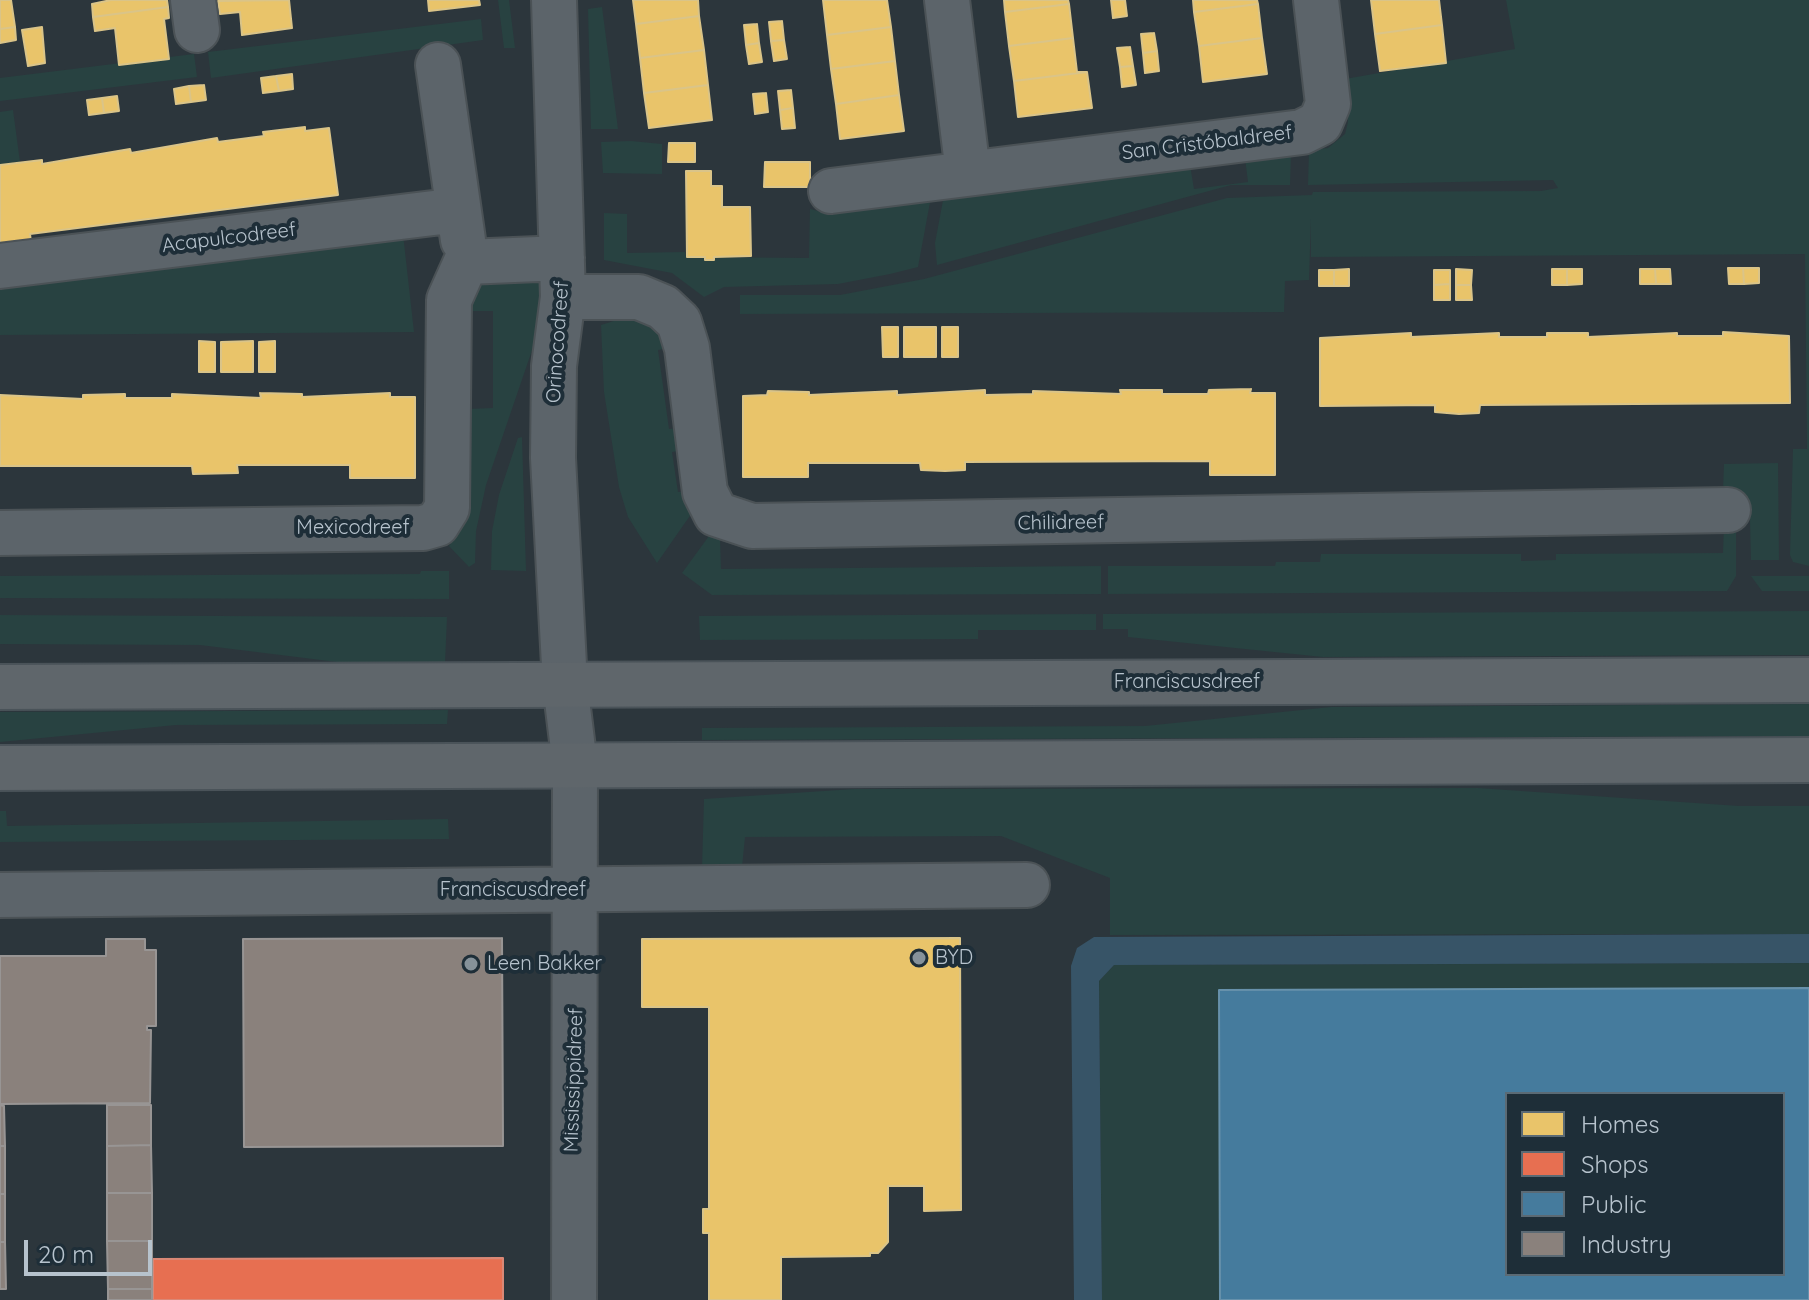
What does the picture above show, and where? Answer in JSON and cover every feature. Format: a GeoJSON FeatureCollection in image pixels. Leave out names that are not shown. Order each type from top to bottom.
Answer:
{"type":"FeatureCollection","features":[{"type":"Feature","properties":{"kind":"main road","name":"Franciscusdreef"},"geometry":{"type":"LineString","coordinates":[[0,687],[1809,680]]}},
{"type":"Feature","properties":{"kind":"main road"},"geometry":{"type":"LineString","coordinates":[[0,768],[1809,760]]}},
{"type":"Feature","properties":{"kind":"street","name":"Orinocodreef"},"geometry":{"type":"LineString","coordinates":[[554,0],[563,278],[554,366],[553,458],[565,684]]}},
{"type":"Feature","properties":{"kind":"street"},"geometry":{"type":"LineString","coordinates":[[947,0],[968,173]]}},
{"type":"Feature","properties":{"kind":"street","name":"San Cristóbaldreef"},"geometry":{"type":"LineString","coordinates":[[831,191],[1302,132],[1320,123],[1328,104],[1316,0]]}},
{"type":"Feature","properties":{"kind":"street"},"geometry":{"type":"LineString","coordinates":[[438,65],[466,262],[563,278]]}},
{"type":"Feature","properties":{"kind":"street","name":"Acapulcodreef"},"geometry":{"type":"LineString","coordinates":[[0,266],[458,210]]}},
{"type":"Feature","properties":{"kind":"street","name":"Mexicodreef"},"geometry":{"type":"LineString","coordinates":[[0,533],[423,528],[437,524],[447,508],[449,300],[466,262]]}},
{"type":"Feature","properties":{"kind":"street","name":"Chilidreef"},"geometry":{"type":"LineString","coordinates":[[563,278],[639,297],[663,307],[679,322],[687,348],[705,492],[716,514],[752,526],[1728,510]]}},
{"type":"Feature","properties":{"kind":"street"},"geometry":{"type":"LineString","coordinates":[[565,684],[575,765]]}},
{"type":"Feature","properties":{"kind":"street","name":"Mississippidreef"},"geometry":{"type":"LineString","coordinates":[[574,1300],[575,765]]}},
{"type":"Feature","properties":{"kind":"street","name":"Franciscusdreef"},"geometry":{"type":"LineString","coordinates":[[0,895],[1027,885]]}},
{"type":"Feature","properties":{"kind":"green space"},"geometry":{"type":"Polygon","coordinates":[[[498,0],[509,0],[515,48],[504,48],[498,0]]]}},
{"type":"Feature","properties":{"kind":"green space"},"geometry":{"type":"Polygon","coordinates":[[[1506,0],[1809,0],[1809,566],[1793,562],[1790,555],[1793,449],[1807,449],[1805,254],[1311,257],[1311,218],[1309,280],[1285,281],[1284,312],[740,314],[740,295],[840,295],[924,279],[1227,198],[1312,195],[1313,192],[1541,191],[1558,188],[1553,180],[1308,185],[1309,150],[1328,148],[1345,134],[1348,122],[1345,79],[1515,49],[1506,0]]]}},
{"type":"Feature","properties":{"kind":"green space"},"geometry":{"type":"Polygon","coordinates":[[[602,7],[618,129],[591,129],[588,9],[602,7]]]}},
{"type":"Feature","properties":{"kind":"green space"},"geometry":{"type":"Polygon","coordinates":[[[481,19],[483,40],[211,78],[208,52],[481,19]]]}},
{"type":"Feature","properties":{"kind":"green space"},"geometry":{"type":"Polygon","coordinates":[[[194,54],[197,77],[0,101],[0,78],[194,54]]]}},
{"type":"Feature","properties":{"kind":"green space"},"geometry":{"type":"Polygon","coordinates":[[[13,110],[20,162],[0,165],[0,112],[13,110]]]}},
{"type":"Feature","properties":{"kind":"green space"},"geometry":{"type":"Polygon","coordinates":[[[601,142],[662,144],[662,174],[603,173],[601,142]]]}},
{"type":"Feature","properties":{"kind":"green space"},"geometry":{"type":"Polygon","coordinates":[[[1291,152],[1290,185],[1231,185],[937,265],[935,243],[944,195],[1190,165],[1194,189],[1248,182],[1245,158],[1291,152]]]}},
{"type":"Feature","properties":{"kind":"green space"},"geometry":{"type":"Polygon","coordinates":[[[931,197],[918,267],[890,274],[838,284],[724,287],[704,297],[672,273],[604,260],[604,213],[627,214],[627,253],[685,252],[686,257],[809,258],[810,209],[822,212],[931,197]]]}},
{"type":"Feature","properties":{"kind":"green space"},"geometry":{"type":"Polygon","coordinates":[[[403,234],[414,332],[0,335],[0,289],[403,234]]]}},
{"type":"Feature","properties":{"kind":"green space"},"geometry":{"type":"Polygon","coordinates":[[[545,281],[542,321],[486,485],[476,531],[475,563],[469,567],[449,546],[464,522],[468,409],[493,408],[493,311],[467,311],[479,283],[545,281]]]}},
{"type":"Feature","properties":{"kind":"green space"},"geometry":{"type":"Polygon","coordinates":[[[633,315],[655,322],[668,348],[658,350],[669,429],[679,428],[683,450],[672,452],[678,492],[691,491],[694,510],[657,563],[628,517],[619,487],[604,392],[601,325],[633,315]]]}},
{"type":"Feature","properties":{"kind":"green space"},"geometry":{"type":"Polygon","coordinates":[[[522,437],[526,571],[491,570],[492,531],[499,495],[518,438],[522,437]]]}},
{"type":"Feature","properties":{"kind":"green space"},"geometry":{"type":"Polygon","coordinates":[[[1778,463],[1779,560],[1751,560],[1750,520],[1723,490],[1724,464],[1778,463]]]}},
{"type":"Feature","properties":{"kind":"green space"},"geometry":{"type":"Polygon","coordinates":[[[1724,526],[1736,527],[1736,576],[1727,591],[1108,594],[1108,566],[1275,566],[1276,562],[1320,562],[1321,554],[1521,554],[1521,561],[1556,560],[1556,554],[1723,553],[1724,526]]]}},
{"type":"Feature","properties":{"kind":"green space"},"geometry":{"type":"Polygon","coordinates":[[[709,536],[720,538],[721,569],[1101,566],[1101,594],[712,595],[682,573],[709,536]]]}},
{"type":"Feature","properties":{"kind":"green space"},"geometry":{"type":"Polygon","coordinates":[[[421,571],[449,571],[449,599],[0,598],[0,576],[420,574],[421,571]]]}},
{"type":"Feature","properties":{"kind":"green space"},"geometry":{"type":"Polygon","coordinates":[[[1751,576],[1809,576],[1809,591],[1762,591],[1751,576]]]}},
{"type":"Feature","properties":{"kind":"green space"},"geometry":{"type":"Polygon","coordinates":[[[1809,611],[1809,655],[1323,657],[1128,637],[1128,629],[1103,629],[1103,614],[1809,611]]]}},
{"type":"Feature","properties":{"kind":"green space"},"geometry":{"type":"Polygon","coordinates":[[[1096,614],[1096,630],[978,630],[978,639],[700,640],[699,616],[1096,614]]]}},
{"type":"Feature","properties":{"kind":"green space"},"geometry":{"type":"Polygon","coordinates":[[[0,615],[447,617],[445,663],[345,663],[200,645],[0,644],[0,615]]]}},
{"type":"Feature","properties":{"kind":"green space"},"geometry":{"type":"Polygon","coordinates":[[[1809,704],[1809,736],[702,740],[702,728],[1145,726],[1331,707],[1809,704]]]}},
{"type":"Feature","properties":{"kind":"green space"},"geometry":{"type":"Polygon","coordinates":[[[448,710],[447,724],[176,725],[0,742],[0,712],[448,710]]]}},
{"type":"Feature","properties":{"kind":"green space"},"geometry":{"type":"Polygon","coordinates":[[[1478,788],[1739,806],[1809,806],[1809,934],[1110,935],[1110,878],[1001,836],[745,837],[742,867],[702,868],[704,799],[854,789],[1478,788]]]}},
{"type":"Feature","properties":{"kind":"green space"},"geometry":{"type":"Polygon","coordinates":[[[0,811],[6,811],[7,826],[448,819],[449,839],[0,842],[0,811]]]}},
{"type":"Feature","properties":{"kind":"green space"},"geometry":{"type":"Polygon","coordinates":[[[1809,963],[1809,988],[1219,990],[1220,1300],[1102,1300],[1099,981],[1114,965],[1809,963]]]}},
{"type":"Feature","properties":{"kind":"water"},"geometry":{"type":"Polygon","coordinates":[[[1809,934],[1809,963],[1114,965],[1099,981],[1102,1300],[1074,1300],[1071,966],[1077,948],[1094,937],[1809,934]]]}},
{"type":"Feature","properties":{"kind":"building: Homes"},"geometry":{"type":"Polygon","coordinates":[[[0,0],[11,0],[15,27],[0,29],[0,0]]]}},
{"type":"Feature","properties":{"kind":"building: Homes"},"geometry":{"type":"Polygon","coordinates":[[[111,0],[167,0],[168,7],[93,17],[92,4],[111,0]]]}},
{"type":"Feature","properties":{"kind":"building: Homes"},"geometry":{"type":"Polygon","coordinates":[[[289,0],[292,28],[242,35],[240,12],[220,14],[218,1],[289,0]]]}},
{"type":"Feature","properties":{"kind":"building: Homes"},"geometry":{"type":"Polygon","coordinates":[[[428,0],[479,0],[480,5],[429,11],[428,0]]]}},
{"type":"Feature","properties":{"kind":"building: Homes"},"geometry":{"type":"Polygon","coordinates":[[[633,0],[698,0],[699,16],[636,24],[633,0]]]}},
{"type":"Feature","properties":{"kind":"building: Homes"},"geometry":{"type":"Polygon","coordinates":[[[823,0],[887,0],[891,27],[827,35],[823,0]]]}},
{"type":"Feature","properties":{"kind":"building: Homes"},"geometry":{"type":"Polygon","coordinates":[[[1004,0],[1068,0],[1069,4],[1005,12],[1004,0]]]}},
{"type":"Feature","properties":{"kind":"building: Homes"},"geometry":{"type":"Polygon","coordinates":[[[1111,0],[1125,0],[1127,16],[1113,18],[1111,0]]]}},
{"type":"Feature","properties":{"kind":"building: Homes"},"geometry":{"type":"Polygon","coordinates":[[[1193,0],[1257,0],[1258,4],[1194,12],[1193,0]]]}},
{"type":"Feature","properties":{"kind":"building: Homes"},"geometry":{"type":"Polygon","coordinates":[[[1371,0],[1439,0],[1442,25],[1375,34],[1371,0]]]}},
{"type":"Feature","properties":{"kind":"building: Homes"},"geometry":{"type":"Polygon","coordinates":[[[1069,4],[1073,38],[1009,46],[1005,12],[1069,4]]]}},
{"type":"Feature","properties":{"kind":"building: Homes"},"geometry":{"type":"Polygon","coordinates":[[[1258,4],[1262,38],[1199,46],[1194,12],[1258,4]]]}},
{"type":"Feature","properties":{"kind":"building: Homes"},"geometry":{"type":"Polygon","coordinates":[[[168,7],[169,18],[164,19],[169,59],[119,65],[115,28],[95,31],[93,17],[168,7]]]}},
{"type":"Feature","properties":{"kind":"building: Homes"},"geometry":{"type":"Polygon","coordinates":[[[699,16],[704,50],[640,58],[636,24],[699,16]]]}},
{"type":"Feature","properties":{"kind":"building: Homes"},"geometry":{"type":"Polygon","coordinates":[[[782,21],[784,40],[771,41],[769,22],[782,21]]]}},
{"type":"Feature","properties":{"kind":"building: Homes"},"geometry":{"type":"Polygon","coordinates":[[[757,24],[759,43],[746,45],[744,25],[757,24]]]}},
{"type":"Feature","properties":{"kind":"building: Homes"},"geometry":{"type":"Polygon","coordinates":[[[1442,25],[1446,63],[1380,71],[1375,34],[1442,25]]]}},
{"type":"Feature","properties":{"kind":"building: Homes"},"geometry":{"type":"Polygon","coordinates":[[[15,27],[16,40],[0,43],[0,29],[15,27]]]}},
{"type":"Feature","properties":{"kind":"building: Homes"},"geometry":{"type":"Polygon","coordinates":[[[42,27],[45,63],[28,66],[22,30],[42,27]]]}},
{"type":"Feature","properties":{"kind":"building: Homes"},"geometry":{"type":"Polygon","coordinates":[[[891,27],[895,61],[831,69],[827,35],[891,27]]]}},
{"type":"Feature","properties":{"kind":"building: Homes"},"geometry":{"type":"Polygon","coordinates":[[[1154,33],[1157,51],[1143,53],[1141,34],[1154,33]]]}},
{"type":"Feature","properties":{"kind":"building: Homes"},"geometry":{"type":"Polygon","coordinates":[[[1073,38],[1077,72],[1087,72],[1014,81],[1009,46],[1073,38]]]}},
{"type":"Feature","properties":{"kind":"building: Homes"},"geometry":{"type":"Polygon","coordinates":[[[1262,38],[1267,74],[1203,82],[1199,46],[1262,38]]]}},
{"type":"Feature","properties":{"kind":"building: Homes"},"geometry":{"type":"Polygon","coordinates":[[[784,40],[787,59],[774,61],[771,41],[784,40]]]}},
{"type":"Feature","properties":{"kind":"building: Homes"},"geometry":{"type":"Polygon","coordinates":[[[759,43],[762,62],[749,64],[746,45],[759,43]]]}},
{"type":"Feature","properties":{"kind":"building: Homes"},"geometry":{"type":"Polygon","coordinates":[[[1130,47],[1133,66],[1120,67],[1117,48],[1130,47]]]}},
{"type":"Feature","properties":{"kind":"building: Homes"},"geometry":{"type":"Polygon","coordinates":[[[704,50],[708,85],[644,93],[640,58],[704,50]]]}},
{"type":"Feature","properties":{"kind":"building: Homes"},"geometry":{"type":"Polygon","coordinates":[[[1157,51],[1159,71],[1145,73],[1143,53],[1157,51]]]}},
{"type":"Feature","properties":{"kind":"building: Homes"},"geometry":{"type":"Polygon","coordinates":[[[895,61],[899,95],[836,104],[831,69],[895,61]]]}},
{"type":"Feature","properties":{"kind":"building: Homes"},"geometry":{"type":"Polygon","coordinates":[[[1133,66],[1136,85],[1122,87],[1120,67],[1133,66]]]}},
{"type":"Feature","properties":{"kind":"building: Homes"},"geometry":{"type":"Polygon","coordinates":[[[1087,72],[1092,108],[1018,117],[1014,81],[1087,72]]]}},
{"type":"Feature","properties":{"kind":"building: Homes"},"geometry":{"type":"Polygon","coordinates":[[[292,74],[293,89],[279,91],[276,76],[292,74]]]}},
{"type":"Feature","properties":{"kind":"building: Homes"},"geometry":{"type":"Polygon","coordinates":[[[276,76],[279,91],[263,93],[261,78],[276,76]]]}},
{"type":"Feature","properties":{"kind":"building: Homes"},"geometry":{"type":"Polygon","coordinates":[[[204,85],[206,100],[191,102],[189,86],[204,85]]]}},
{"type":"Feature","properties":{"kind":"building: Homes"},"geometry":{"type":"Polygon","coordinates":[[[708,85],[712,120],[649,128],[644,93],[708,85]]]}},
{"type":"Feature","properties":{"kind":"building: Homes"},"geometry":{"type":"Polygon","coordinates":[[[189,86],[191,102],[176,104],[174,89],[189,86]]]}},
{"type":"Feature","properties":{"kind":"building: Homes"},"geometry":{"type":"Polygon","coordinates":[[[791,90],[793,108],[780,110],[778,91],[791,90]]]}},
{"type":"Feature","properties":{"kind":"building: Homes"},"geometry":{"type":"Polygon","coordinates":[[[766,93],[768,112],[755,114],[753,94],[766,93]]]}},
{"type":"Feature","properties":{"kind":"building: Homes"},"geometry":{"type":"Polygon","coordinates":[[[899,95],[904,131],[840,139],[836,104],[899,95]]]}},
{"type":"Feature","properties":{"kind":"building: Homes"},"geometry":{"type":"Polygon","coordinates":[[[117,96],[119,111],[104,113],[102,98],[117,96]]]}},
{"type":"Feature","properties":{"kind":"building: Homes"},"geometry":{"type":"Polygon","coordinates":[[[102,98],[104,113],[89,115],[87,100],[102,98]]]}},
{"type":"Feature","properties":{"kind":"building: Homes"},"geometry":{"type":"Polygon","coordinates":[[[793,108],[795,128],[782,129],[780,110],[793,108]]]}},
{"type":"Feature","properties":{"kind":"building: Homes"},"geometry":{"type":"Polygon","coordinates":[[[305,127],[305,131],[329,128],[338,195],[30,234],[31,242],[0,245],[0,165],[42,160],[42,164],[130,149],[131,153],[217,138],[218,142],[264,136],[263,132],[305,127]]]}},
{"type":"Feature","properties":{"kind":"building: Homes"},"geometry":{"type":"Polygon","coordinates":[[[669,143],[695,143],[695,162],[668,162],[669,143]]]}},
{"type":"Feature","properties":{"kind":"building: Homes"},"geometry":{"type":"Polygon","coordinates":[[[765,162],[810,162],[810,187],[764,187],[765,162]]]}},
{"type":"Feature","properties":{"kind":"building: Homes"},"geometry":{"type":"Polygon","coordinates":[[[686,171],[711,171],[711,186],[722,186],[722,207],[750,207],[751,256],[714,257],[714,260],[687,257],[686,171]]]}},
{"type":"Feature","properties":{"kind":"building: Homes"},"geometry":{"type":"Polygon","coordinates":[[[1728,268],[1743,268],[1744,284],[1729,284],[1728,268]]]}},
{"type":"Feature","properties":{"kind":"building: Homes"},"geometry":{"type":"Polygon","coordinates":[[[1743,268],[1759,268],[1759,283],[1744,284],[1743,268]]]}},
{"type":"Feature","properties":{"kind":"building: Homes"},"geometry":{"type":"Polygon","coordinates":[[[1349,269],[1349,286],[1334,286],[1334,270],[1349,269]]]}},
{"type":"Feature","properties":{"kind":"building: Homes"},"geometry":{"type":"Polygon","coordinates":[[[1456,269],[1472,270],[1471,285],[1456,285],[1456,269]]]}},
{"type":"Feature","properties":{"kind":"building: Homes"},"geometry":{"type":"Polygon","coordinates":[[[1552,269],[1567,269],[1567,285],[1552,285],[1552,269]]]}},
{"type":"Feature","properties":{"kind":"building: Homes"},"geometry":{"type":"Polygon","coordinates":[[[1567,269],[1582,269],[1582,284],[1567,285],[1567,269]]]}},
{"type":"Feature","properties":{"kind":"building: Homes"},"geometry":{"type":"Polygon","coordinates":[[[1640,269],[1655,269],[1656,284],[1640,284],[1640,269]]]}},
{"type":"Feature","properties":{"kind":"building: Homes"},"geometry":{"type":"Polygon","coordinates":[[[1655,269],[1670,269],[1671,284],[1656,284],[1655,269]]]}},
{"type":"Feature","properties":{"kind":"building: Homes"},"geometry":{"type":"Polygon","coordinates":[[[1319,270],[1334,270],[1334,286],[1319,286],[1319,270]]]}},
{"type":"Feature","properties":{"kind":"building: Homes"},"geometry":{"type":"Polygon","coordinates":[[[1434,270],[1450,270],[1450,284],[1434,285],[1434,270]]]}},
{"type":"Feature","properties":{"kind":"building: Homes"},"geometry":{"type":"Polygon","coordinates":[[[1450,284],[1450,300],[1434,300],[1434,285],[1450,284]]]}},
{"type":"Feature","properties":{"kind":"building: Homes"},"geometry":{"type":"Polygon","coordinates":[[[1456,285],[1471,285],[1472,300],[1456,300],[1456,285]]]}},
{"type":"Feature","properties":{"kind":"building: Homes"},"geometry":{"type":"Polygon","coordinates":[[[882,327],[898,327],[898,357],[883,357],[882,327]]]}},
{"type":"Feature","properties":{"kind":"building: Homes"},"geometry":{"type":"Polygon","coordinates":[[[904,327],[936,327],[936,357],[904,357],[904,327]]]}},
{"type":"Feature","properties":{"kind":"building: Homes"},"geometry":{"type":"Polygon","coordinates":[[[942,327],[958,327],[958,357],[942,357],[942,327]]]}},
{"type":"Feature","properties":{"kind":"building: Homes"},"geometry":{"type":"Polygon","coordinates":[[[1723,332],[1789,336],[1790,403],[1480,405],[1479,413],[1459,414],[1435,412],[1435,405],[1320,406],[1320,338],[1411,333],[1411,337],[1499,333],[1499,337],[1547,337],[1547,333],[1588,333],[1588,337],[1677,333],[1677,336],[1723,336],[1723,332]]]}},
{"type":"Feature","properties":{"kind":"building: Homes"},"geometry":{"type":"Polygon","coordinates":[[[199,341],[215,342],[215,372],[199,372],[199,341]]]}},
{"type":"Feature","properties":{"kind":"building: Homes"},"geometry":{"type":"Polygon","coordinates":[[[253,341],[253,372],[221,372],[221,342],[253,341]]]}},
{"type":"Feature","properties":{"kind":"building: Homes"},"geometry":{"type":"Polygon","coordinates":[[[275,341],[275,372],[259,372],[259,342],[275,341]]]}},
{"type":"Feature","properties":{"kind":"building: Homes"},"geometry":{"type":"Polygon","coordinates":[[[1251,389],[1250,393],[1275,393],[1275,475],[1210,475],[1210,461],[965,462],[965,470],[945,471],[921,470],[920,463],[808,463],[808,477],[743,477],[743,396],[767,395],[768,391],[809,392],[809,395],[897,391],[897,395],[985,390],[985,395],[1033,394],[1033,391],[1121,394],[1120,390],[1208,394],[1209,390],[1251,389]]]}},
{"type":"Feature","properties":{"kind":"building: Homes"},"geometry":{"type":"Polygon","coordinates":[[[260,393],[302,394],[302,397],[390,393],[390,397],[415,397],[415,478],[350,478],[350,465],[237,465],[238,473],[193,474],[192,466],[0,466],[0,395],[83,399],[83,395],[125,394],[125,398],[172,398],[172,394],[261,398],[260,393]]]}},
{"type":"Feature","properties":{"kind":"building: Homes"},"geometry":{"type":"Polygon","coordinates":[[[960,938],[961,1210],[924,1211],[924,1186],[888,1186],[888,1242],[878,1253],[870,1253],[870,1256],[781,1257],[781,1300],[709,1300],[709,1233],[703,1233],[703,1209],[709,1209],[709,1007],[642,1007],[642,939],[960,938]]]}},
{"type":"Feature","properties":{"kind":"building: Shops"},"geometry":{"type":"Polygon","coordinates":[[[503,1258],[503,1300],[153,1300],[153,1259],[503,1258]]]}},
{"type":"Feature","properties":{"kind":"building: Public"},"geometry":{"type":"Polygon","coordinates":[[[1809,988],[1809,1300],[1220,1300],[1219,990],[1809,988]]]}},
{"type":"Feature","properties":{"kind":"building: Industry"},"geometry":{"type":"Polygon","coordinates":[[[502,938],[503,1146],[244,1147],[243,939],[502,938]]]}},
{"type":"Feature","properties":{"kind":"building: Industry"},"geometry":{"type":"Polygon","coordinates":[[[106,939],[145,939],[145,950],[156,950],[156,1026],[147,1026],[147,1030],[151,1030],[150,1103],[0,1104],[0,956],[106,956],[106,939]]]}},
{"type":"Feature","properties":{"kind":"building: Industry"},"geometry":{"type":"Polygon","coordinates":[[[0,1105],[4,1106],[5,1146],[0,1146],[0,1105]]]}},
{"type":"Feature","properties":{"kind":"building: Industry"},"geometry":{"type":"Polygon","coordinates":[[[107,1105],[151,1105],[151,1145],[107,1146],[107,1105]]]}},
{"type":"Feature","properties":{"kind":"building: Industry"},"geometry":{"type":"Polygon","coordinates":[[[151,1145],[152,1193],[107,1193],[107,1146],[151,1145]]]}},
{"type":"Feature","properties":{"kind":"building: Industry"},"geometry":{"type":"Polygon","coordinates":[[[0,1146],[5,1146],[5,1194],[0,1194],[0,1146]]]}},
{"type":"Feature","properties":{"kind":"building: Industry"},"geometry":{"type":"Polygon","coordinates":[[[107,1193],[152,1193],[152,1241],[107,1241],[107,1193]]]}},
{"type":"Feature","properties":{"kind":"building: Industry"},"geometry":{"type":"Polygon","coordinates":[[[0,1194],[5,1194],[5,1242],[0,1242],[0,1194]]]}},
{"type":"Feature","properties":{"kind":"building: Industry"},"geometry":{"type":"Polygon","coordinates":[[[107,1241],[152,1241],[152,1289],[108,1289],[107,1241]]]}},
{"type":"Feature","properties":{"kind":"building: Industry"},"geometry":{"type":"Polygon","coordinates":[[[0,1242],[5,1242],[6,1289],[0,1289],[0,1242]]]}},
{"type":"Feature","properties":{"kind":"building: Industry"},"geometry":{"type":"Polygon","coordinates":[[[108,1289],[152,1289],[152,1300],[108,1300],[108,1289]]]}},
{"type":"Feature","properties":{"kind":"place","name":"BYD"},"geometry":{"type":"Point","coordinates":[919,958]}},
{"type":"Feature","properties":{"kind":"place","name":"Leen Bakker"},"geometry":{"type":"Point","coordinates":[471,964]}}]}
